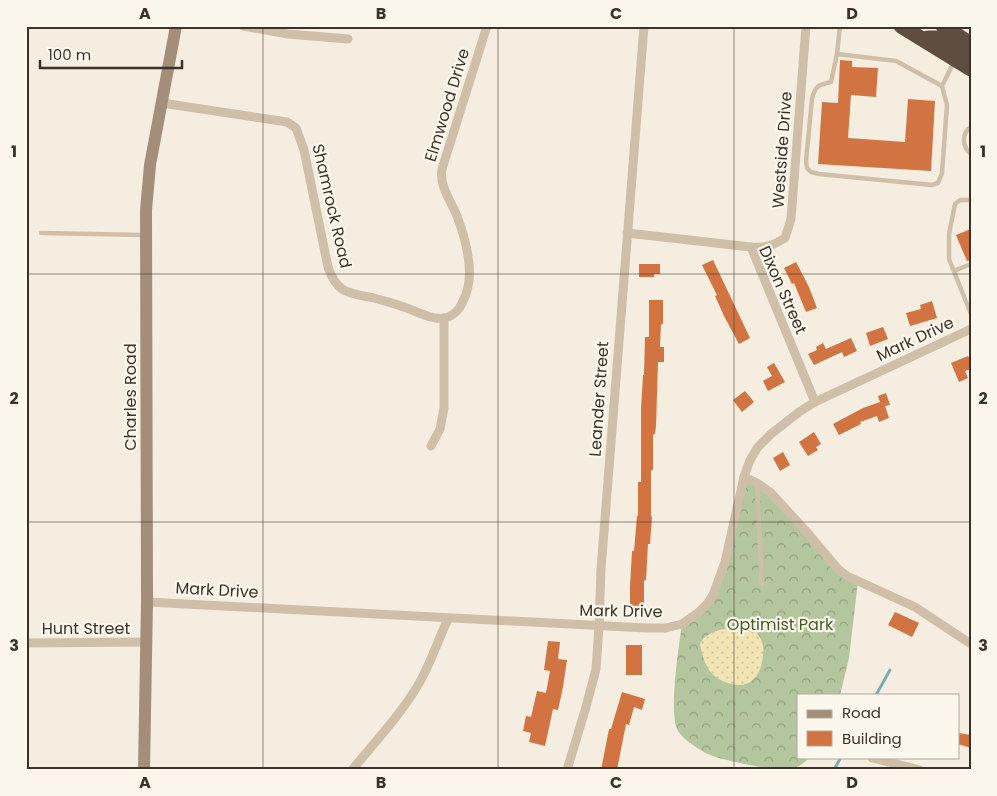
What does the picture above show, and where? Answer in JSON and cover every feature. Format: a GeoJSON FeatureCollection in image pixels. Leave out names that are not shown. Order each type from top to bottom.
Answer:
{"type":"FeatureCollection","features":[{"type":"Feature","properties":{"kind":"highway"},"geometry":{"type":"LineString","coordinates":[[900,26],[971,69]]}},
{"type":"Feature","properties":{"kind":"highway"},"geometry":{"type":"LineString","coordinates":[[942,26],[971,44]]}},
{"type":"Feature","properties":{"kind":"highway"},"geometry":{"type":"LineString","coordinates":[[920,38],[940,38],[971,56]]}},
{"type":"Feature","properties":{"kind":"street","name":"Charles Road"},"geometry":{"type":"LineString","coordinates":[[144,770],[147,602],[146,210],[150,165],[176,26]]}},
{"type":"Feature","properties":{"kind":"street"},"geometry":{"type":"LineString","coordinates":[[243,26],[288,34],[348,39]]}},
{"type":"Feature","properties":{"kind":"street","name":"Elmwood Drive"},"geometry":{"type":"LineString","coordinates":[[444,318],[451,316],[460,307],[466,296],[469,266],[465,241],[457,216],[442,183],[442,169],[487,26]]}},
{"type":"Feature","properties":{"kind":"street","name":"Leander Street"},"geometry":{"type":"LineString","coordinates":[[567,770],[596,669],[601,569],[644,26]]}},
{"type":"Feature","properties":{"kind":"street","name":"Westside Drive"},"geometry":{"type":"LineString","coordinates":[[750,246],[761,248],[771,246],[785,238],[791,219],[806,26]]}},
{"type":"Feature","properties":{"kind":"street","name":"Shamrock Road"},"geometry":{"type":"LineString","coordinates":[[162,103],[288,122],[296,128],[304,150],[328,266],[331,276],[338,286],[343,291],[384,300],[431,317],[444,318]]}},
{"type":"Feature","properties":{"kind":"street","name":"Dixon Street"},"geometry":{"type":"LineString","coordinates":[[627,233],[750,246],[815,402]]}},
{"type":"Feature","properties":{"kind":"street"},"geometry":{"type":"LineString","coordinates":[[431,446],[440,429],[444,408],[444,318]]}},
{"type":"Feature","properties":{"kind":"street","name":"Mark Drive"},"geometry":{"type":"LineString","coordinates":[[147,602],[646,628],[666,628],[682,624],[698,613],[713,595],[725,562],[744,477],[750,460],[758,447],[786,422],[815,402],[971,330]]}},
{"type":"Feature","properties":{"kind":"street"},"geometry":{"type":"LineString","coordinates":[[744,477],[771,493],[806,530],[838,570],[847,576],[915,607],[971,644]]}},
{"type":"Feature","properties":{"kind":"street"},"geometry":{"type":"LineString","coordinates":[[352,770],[413,693],[432,658],[448,618]]}},
{"type":"Feature","properties":{"kind":"street","name":"Hunt Street"},"geometry":{"type":"LineString","coordinates":[[26,643],[146,642]]}},
{"type":"Feature","properties":{"kind":"street"},"geometry":{"type":"LineString","coordinates":[[872,758],[920,770]]}},
{"type":"Feature","properties":{"kind":"lane"},"geometry":{"type":"LineString","coordinates":[[807,168],[814,90],[818,86],[831,82],[834,76],[840,26]]}},
{"type":"Feature","properties":{"kind":"lane"},"geometry":{"type":"LineString","coordinates":[[837,54],[896,61],[942,86]]}},
{"type":"Feature","properties":{"kind":"lane"},"geometry":{"type":"LineString","coordinates":[[795,168],[807,168],[811,172],[819,174],[932,185],[938,183],[942,173],[947,105],[942,86],[955,59]]}},
{"type":"Feature","properties":{"kind":"lane"},"geometry":{"type":"LineString","coordinates":[[971,128],[967,129],[963,143],[967,152],[971,154]]}},
{"type":"Feature","properties":{"kind":"lane"},"geometry":{"type":"LineString","coordinates":[[971,200],[960,200],[955,204],[949,234],[949,259],[971,314]]}},
{"type":"Feature","properties":{"kind":"lane"},"geometry":{"type":"LineString","coordinates":[[41,233],[146,235]]}},
{"type":"Feature","properties":{"kind":"lane"},"geometry":{"type":"LineString","coordinates":[[954,271],[971,264]]}},
{"type":"Feature","properties":{"kind":"lane"},"geometry":{"type":"LineString","coordinates":[[757,483],[762,584]]}},
{"type":"Feature","properties":{"kind":"green space","name":"Optimist Park"},"geometry":{"type":"Polygon","coordinates":[[[744,477],[757,483],[838,569],[858,581],[849,658],[840,694],[797,694],[797,758],[809,758],[796,767],[784,769],[749,765],[715,757],[696,747],[678,731],[675,722],[674,695],[682,624],[713,595],[744,477]]]}},
{"type":"Feature","properties":{"kind":"sand"},"geometry":{"type":"Polygon","coordinates":[[[738,626],[740,633],[754,629],[761,639],[763,650],[762,662],[757,675],[749,682],[738,685],[723,681],[712,674],[702,654],[700,644],[711,633],[738,626]]]}},
{"type":"Feature","properties":{"kind":"building"},"geometry":{"type":"Polygon","coordinates":[[[840,60],[852,61],[852,67],[878,68],[876,97],[851,95],[848,138],[905,142],[908,99],[935,101],[931,171],[818,164],[822,102],[838,103],[840,60]]]}},
{"type":"Feature","properties":{"kind":"building"},"geometry":{"type":"Polygon","coordinates":[[[971,229],[971,260],[967,261],[956,235],[971,229]]]}},
{"type":"Feature","properties":{"kind":"building"},"geometry":{"type":"Polygon","coordinates":[[[713,260],[750,338],[739,344],[724,316],[715,296],[717,295],[702,265],[713,260]]]}},
{"type":"Feature","properties":{"kind":"building"},"geometry":{"type":"Polygon","coordinates":[[[796,262],[817,308],[806,312],[794,283],[792,284],[784,268],[796,262]]]}},
{"type":"Feature","properties":{"kind":"building"},"geometry":{"type":"Polygon","coordinates":[[[639,264],[660,264],[660,274],[654,274],[654,277],[639,277],[639,264]]]}},
{"type":"Feature","properties":{"kind":"building"},"geometry":{"type":"Polygon","coordinates":[[[649,300],[663,300],[663,324],[661,324],[660,347],[664,347],[664,362],[658,362],[656,426],[655,434],[653,434],[653,470],[651,470],[652,517],[646,580],[644,580],[644,611],[630,611],[632,551],[634,551],[638,516],[638,482],[641,482],[641,409],[645,337],[649,337],[649,300]]]}},
{"type":"Feature","properties":{"kind":"building"},"geometry":{"type":"Polygon","coordinates":[[[932,301],[937,318],[910,326],[906,313],[921,309],[920,305],[932,301]]]}},
{"type":"Feature","properties":{"kind":"building"},"geometry":{"type":"Polygon","coordinates":[[[883,327],[888,339],[870,346],[866,333],[883,327]]]}},
{"type":"Feature","properties":{"kind":"building"},"geometry":{"type":"Polygon","coordinates":[[[851,338],[857,351],[844,357],[842,352],[814,365],[808,354],[817,350],[816,347],[823,343],[826,349],[851,338]]]}},
{"type":"Feature","properties":{"kind":"building"},"geometry":{"type":"Polygon","coordinates":[[[968,356],[971,362],[971,369],[965,371],[968,378],[959,382],[951,363],[968,356]]]}},
{"type":"Feature","properties":{"kind":"building"},"geometry":{"type":"Polygon","coordinates":[[[774,363],[785,382],[768,391],[763,381],[772,376],[767,367],[774,363]]]}},
{"type":"Feature","properties":{"kind":"building"},"geometry":{"type":"Polygon","coordinates":[[[745,391],[754,402],[742,412],[733,400],[745,391]]]}},
{"type":"Feature","properties":{"kind":"building"},"geometry":{"type":"Polygon","coordinates":[[[886,393],[890,405],[885,406],[889,418],[879,422],[877,416],[860,422],[861,424],[839,435],[833,424],[863,408],[880,402],[878,396],[886,393]]]}},
{"type":"Feature","properties":{"kind":"building"},"geometry":{"type":"Polygon","coordinates":[[[814,432],[821,444],[816,447],[818,450],[808,456],[799,442],[814,432]]]}},
{"type":"Feature","properties":{"kind":"building"},"geometry":{"type":"Polygon","coordinates":[[[783,452],[790,465],[780,471],[773,458],[783,452]]]}},
{"type":"Feature","properties":{"kind":"building"},"geometry":{"type":"Polygon","coordinates":[[[895,612],[919,623],[912,637],[888,625],[895,612]]]}},
{"type":"Feature","properties":{"kind":"building"},"geometry":{"type":"Polygon","coordinates":[[[548,641],[560,642],[558,659],[567,660],[558,710],[553,709],[545,746],[529,742],[531,733],[523,731],[526,716],[531,717],[537,691],[546,693],[550,671],[544,670],[548,641]]]}},
{"type":"Feature","properties":{"kind":"building"},"geometry":{"type":"Polygon","coordinates":[[[626,645],[642,645],[642,675],[626,675],[626,645]]]}},
{"type":"Feature","properties":{"kind":"building"},"geometry":{"type":"Polygon","coordinates":[[[622,692],[645,699],[642,710],[634,707],[629,725],[626,724],[617,770],[601,770],[609,729],[611,729],[622,692]]]}},
{"type":"Feature","properties":{"kind":"building"},"geometry":{"type":"Polygon","coordinates":[[[960,733],[971,735],[971,748],[960,745],[960,733]]]}},
{"type":"Feature","properties":{"kind":"waterway"},"geometry":{"type":"LineString","coordinates":[[877,694],[890,670]]}},
{"type":"Feature","properties":{"kind":"waterway"},"geometry":{"type":"LineString","coordinates":[[834,770],[840,758]]}}]}
